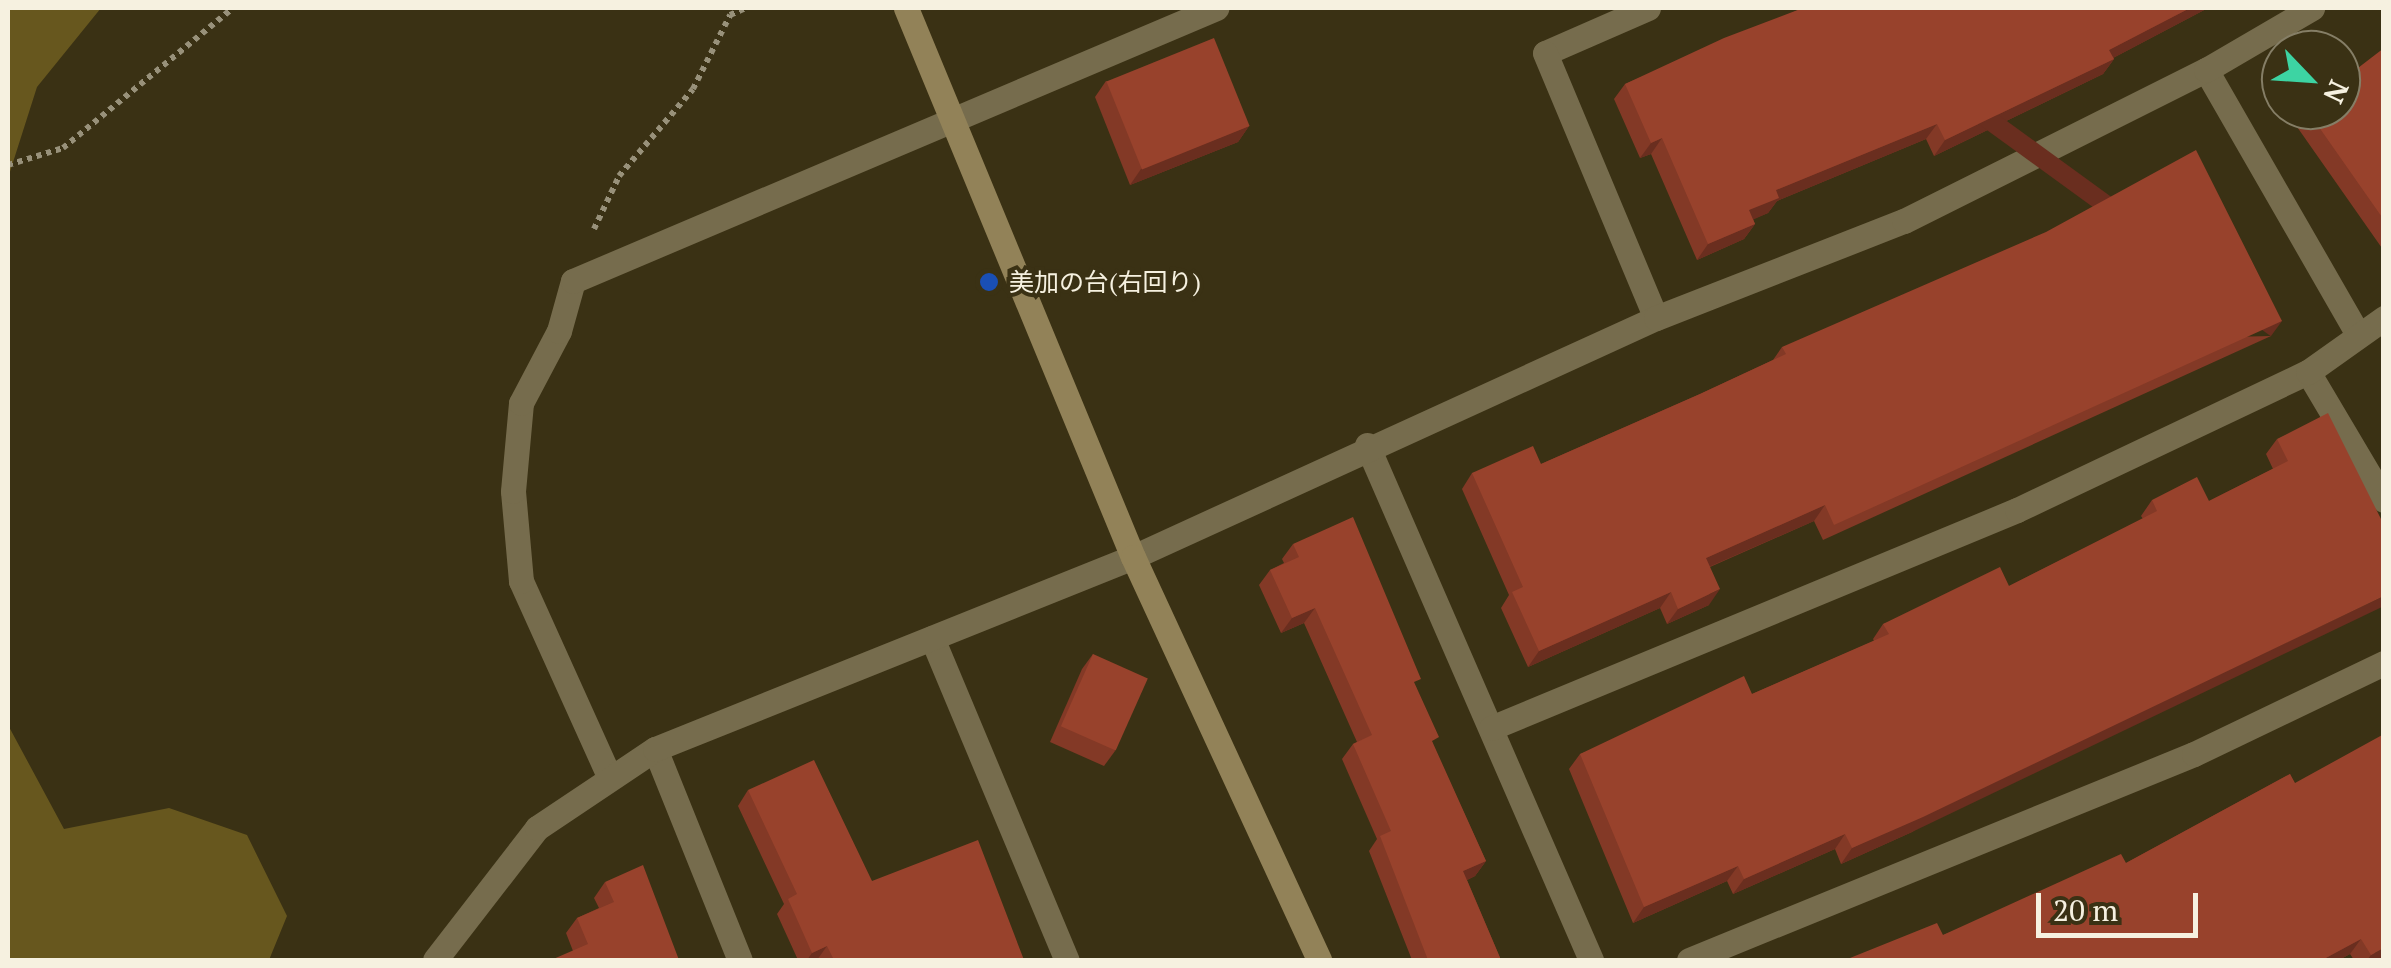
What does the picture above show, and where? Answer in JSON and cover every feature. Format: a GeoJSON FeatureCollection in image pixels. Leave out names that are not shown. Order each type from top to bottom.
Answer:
{"type":"FeatureCollection","features":[{"type":"Feature","properties":{"kind":"street"},"geometry":{"type":"LineString","coordinates":[[906,8],[1133,557],[1319,960]]}},
{"type":"Feature","properties":{"kind":"street"},"geometry":{"type":"LineString","coordinates":[[609,776],[521,581],[513,491],[521,403],[559,331],[573,281],[879,146],[1216,8]]}},
{"type":"Feature","properties":{"kind":"street"},"geometry":{"type":"LineString","coordinates":[[1648,8],[1545,53],[1656,318]]}},
{"type":"Feature","properties":{"kind":"street"},"geometry":{"type":"LineString","coordinates":[[435,960],[537,828],[609,776],[655,749],[1133,557],[1367,445],[1656,318],[1904,221],[2206,70],[2312,8]]}},
{"type":"Feature","properties":{"kind":"street"},"geometry":{"type":"LineString","coordinates":[[2206,70],[2358,334]]}},
{"type":"Feature","properties":{"kind":"street"},"geometry":{"type":"LineString","coordinates":[[1492,728],[2018,510],[2308,372],[2384,318]]}},
{"type":"Feature","properties":{"kind":"street"},"geometry":{"type":"LineString","coordinates":[[2308,372],[2384,500]]}},
{"type":"Feature","properties":{"kind":"street"},"geometry":{"type":"LineString","coordinates":[[1367,445],[1592,960]]}},
{"type":"Feature","properties":{"kind":"street"},"geometry":{"type":"LineString","coordinates":[[932,638],[1068,960]]}},
{"type":"Feature","properties":{"kind":"street"},"geometry":{"type":"LineString","coordinates":[[1688,960],[2194,754],[2384,663]]}},
{"type":"Feature","properties":{"kind":"street"},"geometry":{"type":"LineString","coordinates":[[655,749],[740,960]]}},
{"type":"Feature","properties":{"kind":"path"},"geometry":{"type":"LineString","coordinates":[[8,165],[63,148],[232,8]]}},
{"type":"Feature","properties":{"kind":"path"},"geometry":{"type":"LineString","coordinates":[[573,281],[619,176],[693,89],[730,14],[746,8]]}},
{"type":"Feature","properties":{"kind":"shaded area"},"geometry":{"type":"Polygon","coordinates":[[[8,8],[101,8],[37,87],[8,178],[8,8]]]}},
{"type":"Feature","properties":{"kind":"shaded area"},"geometry":{"type":"Polygon","coordinates":[[[8,725],[64,829],[169,808],[247,835],[287,916],[269,960],[8,960],[8,725]]]}},
{"type":"Feature","properties":{"kind":"building"},"geometry":{"type":"Polygon","coordinates":[[[1803,8],[2190,8],[2109,50],[2114,59],[1945,140],[1937,124],[1776,190],[1779,198],[1749,210],[1755,224],[1708,244],[1662,138],[1651,143],[1625,84],[1724,38],[1803,8]]]}},
{"type":"Feature","properties":{"kind":"building"},"geometry":{"type":"Polygon","coordinates":[[[1214,38],[1250,126],[1142,170],[1106,81],[1214,38]]]}},
{"type":"Feature","properties":{"kind":"building"},"geometry":{"type":"Polygon","coordinates":[[[2384,48],[2384,220],[2321,130],[2361,130],[2361,66],[2384,48]]]}},
{"type":"Feature","properties":{"kind":"building"},"geometry":{"type":"Polygon","coordinates":[[[2196,150],[2282,321],[1834,525],[1825,505],[1706,558],[1720,589],[1678,609],[1671,592],[1539,651],[1512,592],[1523,587],[1472,473],[1533,446],[1541,464],[1700,394],[1786,354],[1782,347],[2046,232],[2196,150]]]}},
{"type":"Feature","properties":{"kind":"building"},"geometry":{"type":"Polygon","coordinates":[[[2328,413],[2384,525],[2384,596],[1852,848],[1845,834],[1744,879],[1738,866],[1644,907],[1580,754],[1744,676],[1752,694],[1889,634],[1883,624],[2000,567],[2009,586],[2157,511],[2152,500],[2197,477],[2209,501],[2288,461],[2277,439],[2328,413]]]}},
{"type":"Feature","properties":{"kind":"building"},"geometry":{"type":"Polygon","coordinates":[[[1353,517],[1421,679],[1414,682],[1439,737],[1432,741],[1486,861],[1463,871],[1501,960],[1428,960],[1380,836],[1391,831],[1353,744],[1372,735],[1315,608],[1292,618],[1270,570],[1299,557],[1293,544],[1353,517]]]}},
{"type":"Feature","properties":{"kind":"building"},"geometry":{"type":"Polygon","coordinates":[[[1093,654],[1148,678],[1116,751],[1061,726],[1093,654]]]}},
{"type":"Feature","properties":{"kind":"building"},"geometry":{"type":"Polygon","coordinates":[[[2384,734],[2384,948],[2371,955],[2361,939],[2322,960],[1845,960],[1937,923],[1943,935],[2121,854],[2126,863],[2290,774],[2295,783],[2384,734]]]}},
{"type":"Feature","properties":{"kind":"building"},"geometry":{"type":"Polygon","coordinates":[[[814,760],[872,881],[978,840],[1024,960],[834,960],[827,946],[812,953],[788,899],[797,894],[748,790],[814,760]]]}},
{"type":"Feature","properties":{"kind":"building"},"geometry":{"type":"Polygon","coordinates":[[[643,865],[679,960],[551,960],[588,944],[577,918],[614,902],[605,882],[643,865]]]}},
{"type":"Feature","properties":{"kind":"place","name":"美加の台(右回り)"},"geometry":{"type":"Point","coordinates":[989,282]}}]}
